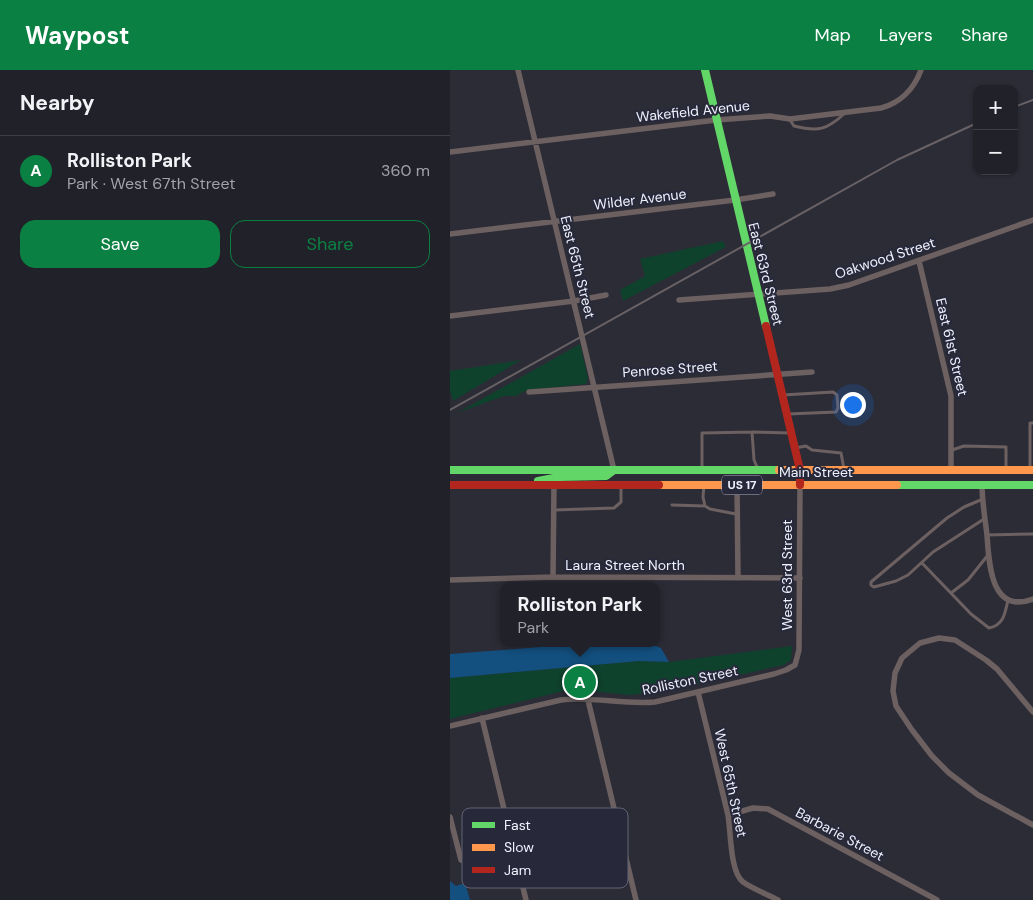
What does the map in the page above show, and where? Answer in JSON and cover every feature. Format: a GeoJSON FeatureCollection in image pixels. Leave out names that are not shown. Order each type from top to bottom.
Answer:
{"type":"FeatureCollection","features":[{"type":"Feature","properties":{"kind":"main road","name":"East 63rd Street"},"geometry":{"type":"LineString","coordinates":[[705,70],[795,448],[800,470],[800,485]]}},
{"type":"Feature","properties":{"kind":"main road","name":"Main Street"},"geometry":{"type":"LineString","coordinates":[[450,470],[1032,470]]}},
{"type":"Feature","properties":{"kind":"main road"},"geometry":{"type":"LineString","coordinates":[[511,485],[559,477],[606,476],[614,470]]}},
{"type":"Feature","properties":{"kind":"main road","name":"Main Street"},"geometry":{"type":"LineString","coordinates":[[450,485],[1033,485]]}},
{"type":"Feature","properties":{"kind":"street","name":"East 65th Street"},"geometry":{"type":"LineString","coordinates":[[518,70],[614,470]]}},
{"type":"Feature","properties":{"kind":"street","name":"Wakefield Avenue"},"geometry":{"type":"LineString","coordinates":[[450,152],[716,120],[770,116],[790,119],[881,108],[893,104],[909,91],[921,70]]}},
{"type":"Feature","properties":{"kind":"street","name":"Wilder Avenue"},"geometry":{"type":"LineString","coordinates":[[450,234],[773,194]]}},
{"type":"Feature","properties":{"kind":"street","name":"Oakwood Street"},"geometry":{"type":"LineString","coordinates":[[679,300],[830,289],[850,285],[1033,220]]}},
{"type":"Feature","properties":{"kind":"street","name":"East 61st Street"},"geometry":{"type":"LineString","coordinates":[[919,261],[951,396],[951,470]]}},
{"type":"Feature","properties":{"kind":"street"},"geometry":{"type":"LineString","coordinates":[[450,316],[574,301],[606,295]]}},
{"type":"Feature","properties":{"kind":"street","name":"Penrose Street"},"geometry":{"type":"LineString","coordinates":[[529,392],[812,372]]}},
{"type":"Feature","properties":{"kind":"street"},"geometry":{"type":"LineString","coordinates":[[553,577],[554,485]]}},
{"type":"Feature","properties":{"kind":"street"},"geometry":{"type":"LineString","coordinates":[[737,485],[738,578]]}},
{"type":"Feature","properties":{"kind":"street","name":"West 63rd Street"},"geometry":{"type":"LineString","coordinates":[[795,665],[799,650],[800,485]]}},
{"type":"Feature","properties":{"kind":"street"},"geometry":{"type":"LineString","coordinates":[[982,485],[988,554],[994,584],[1001,594],[1008,599],[1021,603],[1033,600]]}},
{"type":"Feature","properties":{"kind":"street","name":"Laura Street North"},"geometry":{"type":"LineString","coordinates":[[450,580],[553,577],[800,578]]}},
{"type":"Feature","properties":{"kind":"street"},"geometry":{"type":"LineString","coordinates":[[1033,712],[997,669],[955,640],[940,638],[920,643],[902,658],[895,673],[893,691],[896,706],[932,756],[978,795],[1033,825]]}},
{"type":"Feature","properties":{"kind":"street","name":"Rolliston Street"},"geometry":{"type":"LineString","coordinates":[[482,718],[561,700],[655,702],[774,674],[795,665]]}},
{"type":"Feature","properties":{"kind":"street","name":"West 65th Street"},"geometry":{"type":"LineString","coordinates":[[698,692],[728,815],[733,865],[739,878],[744,883],[778,900]]}},
{"type":"Feature","properties":{"kind":"street"},"geometry":{"type":"LineString","coordinates":[[588,700],[614,808]]}},
{"type":"Feature","properties":{"kind":"street"},"geometry":{"type":"LineString","coordinates":[[450,726],[482,718],[504,808]]}},
{"type":"Feature","properties":{"kind":"street","name":"Barbarie Street"},"geometry":{"type":"LineString","coordinates":[[728,815],[753,808],[768,809],[937,900]]}},
{"type":"Feature","properties":{"kind":"street"},"geometry":{"type":"LineString","coordinates":[[450,817],[461,860]]}},
{"type":"Feature","properties":{"kind":"street"},"geometry":{"type":"LineString","coordinates":[[628,867],[636,900]]}},
{"type":"Feature","properties":{"kind":"lane"},"geometry":{"type":"LineString","coordinates":[[790,119],[794,126],[807,129],[821,129],[831,125],[845,113]]}},
{"type":"Feature","properties":{"kind":"lane"},"geometry":{"type":"LineString","coordinates":[[782,395],[833,392],[837,395],[838,408],[836,412],[787,414]]}},
{"type":"Feature","properties":{"kind":"lane"},"geometry":{"type":"LineString","coordinates":[[1032,470],[1030,423],[1033,423]]}},
{"type":"Feature","properties":{"kind":"lane"},"geometry":{"type":"LineString","coordinates":[[752,432],[754,460],[758,470]]}},
{"type":"Feature","properties":{"kind":"lane"},"geometry":{"type":"LineString","coordinates":[[702,470],[702,433],[791,433]]}},
{"type":"Feature","properties":{"kind":"lane"},"geometry":{"type":"LineString","coordinates":[[795,448],[806,446],[812,450],[841,452],[844,470]]}},
{"type":"Feature","properties":{"kind":"lane"},"geometry":{"type":"LineString","coordinates":[[952,450],[964,446],[1006,447],[1006,470]]}},
{"type":"Feature","properties":{"kind":"lane"},"geometry":{"type":"LineString","coordinates":[[554,510],[614,508],[621,502],[621,485]]}},
{"type":"Feature","properties":{"kind":"lane"},"geometry":{"type":"LineString","coordinates":[[704,485],[703,497],[705,506]]}},
{"type":"Feature","properties":{"kind":"lane"},"geometry":{"type":"LineString","coordinates":[[983,499],[964,506],[947,518],[871,582],[871,585],[874,587],[896,581],[908,575],[933,552],[985,518]]}},
{"type":"Feature","properties":{"kind":"lane"},"geometry":{"type":"LineString","coordinates":[[672,505],[705,506],[710,509],[737,514]]}},
{"type":"Feature","properties":{"kind":"lane"},"geometry":{"type":"LineString","coordinates":[[987,535],[1033,534]]}},
{"type":"Feature","properties":{"kind":"lane"},"geometry":{"type":"LineString","coordinates":[[950,593],[968,580],[988,554]]}},
{"type":"Feature","properties":{"kind":"lane"},"geometry":{"type":"LineString","coordinates":[[922,563],[950,593],[989,628],[995,627],[1004,618],[1008,599]]}},
{"type":"Feature","properties":{"kind":"green space"},"geometry":{"type":"Polygon","coordinates":[[[723,241],[726,247],[623,301],[620,290],[645,276],[640,259],[723,241]]]}},
{"type":"Feature","properties":{"kind":"green space"},"geometry":{"type":"Polygon","coordinates":[[[580,344],[588,378],[586,384],[525,391],[516,396],[504,396],[457,413],[580,344]]]}},
{"type":"Feature","properties":{"kind":"green space"},"geometry":{"type":"Polygon","coordinates":[[[521,360],[453,401],[450,391],[450,371],[521,360]]]}},
{"type":"Feature","properties":{"kind":"green space"},"geometry":{"type":"Polygon","coordinates":[[[792,646],[791,660],[784,665],[657,693],[628,695],[572,689],[450,719],[450,678],[639,661],[669,662],[792,646]]]}},
{"type":"Feature","properties":{"kind":"water"},"geometry":{"type":"Polygon","coordinates":[[[542,647],[658,647],[661,648],[669,662],[639,661],[450,678],[450,654],[542,647]]]}},
{"type":"Feature","properties":{"kind":"water"},"geometry":{"type":"Polygon","coordinates":[[[450,881],[456,886],[462,884],[462,888],[467,888],[470,900],[450,900],[450,881]]]}},
{"type":"Feature","properties":{"kind":"railway"},"geometry":{"type":"LineString","coordinates":[[1018,106],[1033,100]]}},
{"type":"Feature","properties":{"kind":"railway"},"geometry":{"type":"LineString","coordinates":[[450,410],[897,160],[973,125]]}},
{"type":"Feature","properties":{"kind":"traffic: fast"},"geometry":{"type":"LineString","coordinates":[[705,70],[766,326]]}},
{"type":"Feature","properties":{"kind":"traffic: fast"},"geometry":{"type":"LineString","coordinates":[[450,470],[779,470]]}},
{"type":"Feature","properties":{"kind":"traffic: fast"},"geometry":{"type":"LineString","coordinates":[[538,481],[559,477],[606,476],[614,470]]}},
{"type":"Feature","properties":{"kind":"traffic: fast"},"geometry":{"type":"LineString","coordinates":[[897,485],[1033,485]]}},
{"type":"Feature","properties":{"kind":"traffic: slow"},"geometry":{"type":"LineString","coordinates":[[779,470],[1033,470]]}},
{"type":"Feature","properties":{"kind":"traffic: slow"},"geometry":{"type":"LineString","coordinates":[[659,485],[897,485]]}},
{"type":"Feature","properties":{"kind":"traffic: jam"},"geometry":{"type":"LineString","coordinates":[[766,326],[800,470],[800,485]]}},
{"type":"Feature","properties":{"kind":"traffic: jam"},"geometry":{"type":"LineString","coordinates":[[450,485],[659,485]]}},
{"type":"Feature","properties":{"kind":"place","name":"Rolliston Park"},"geometry":{"type":"Point","coordinates":[580,682]}}]}
